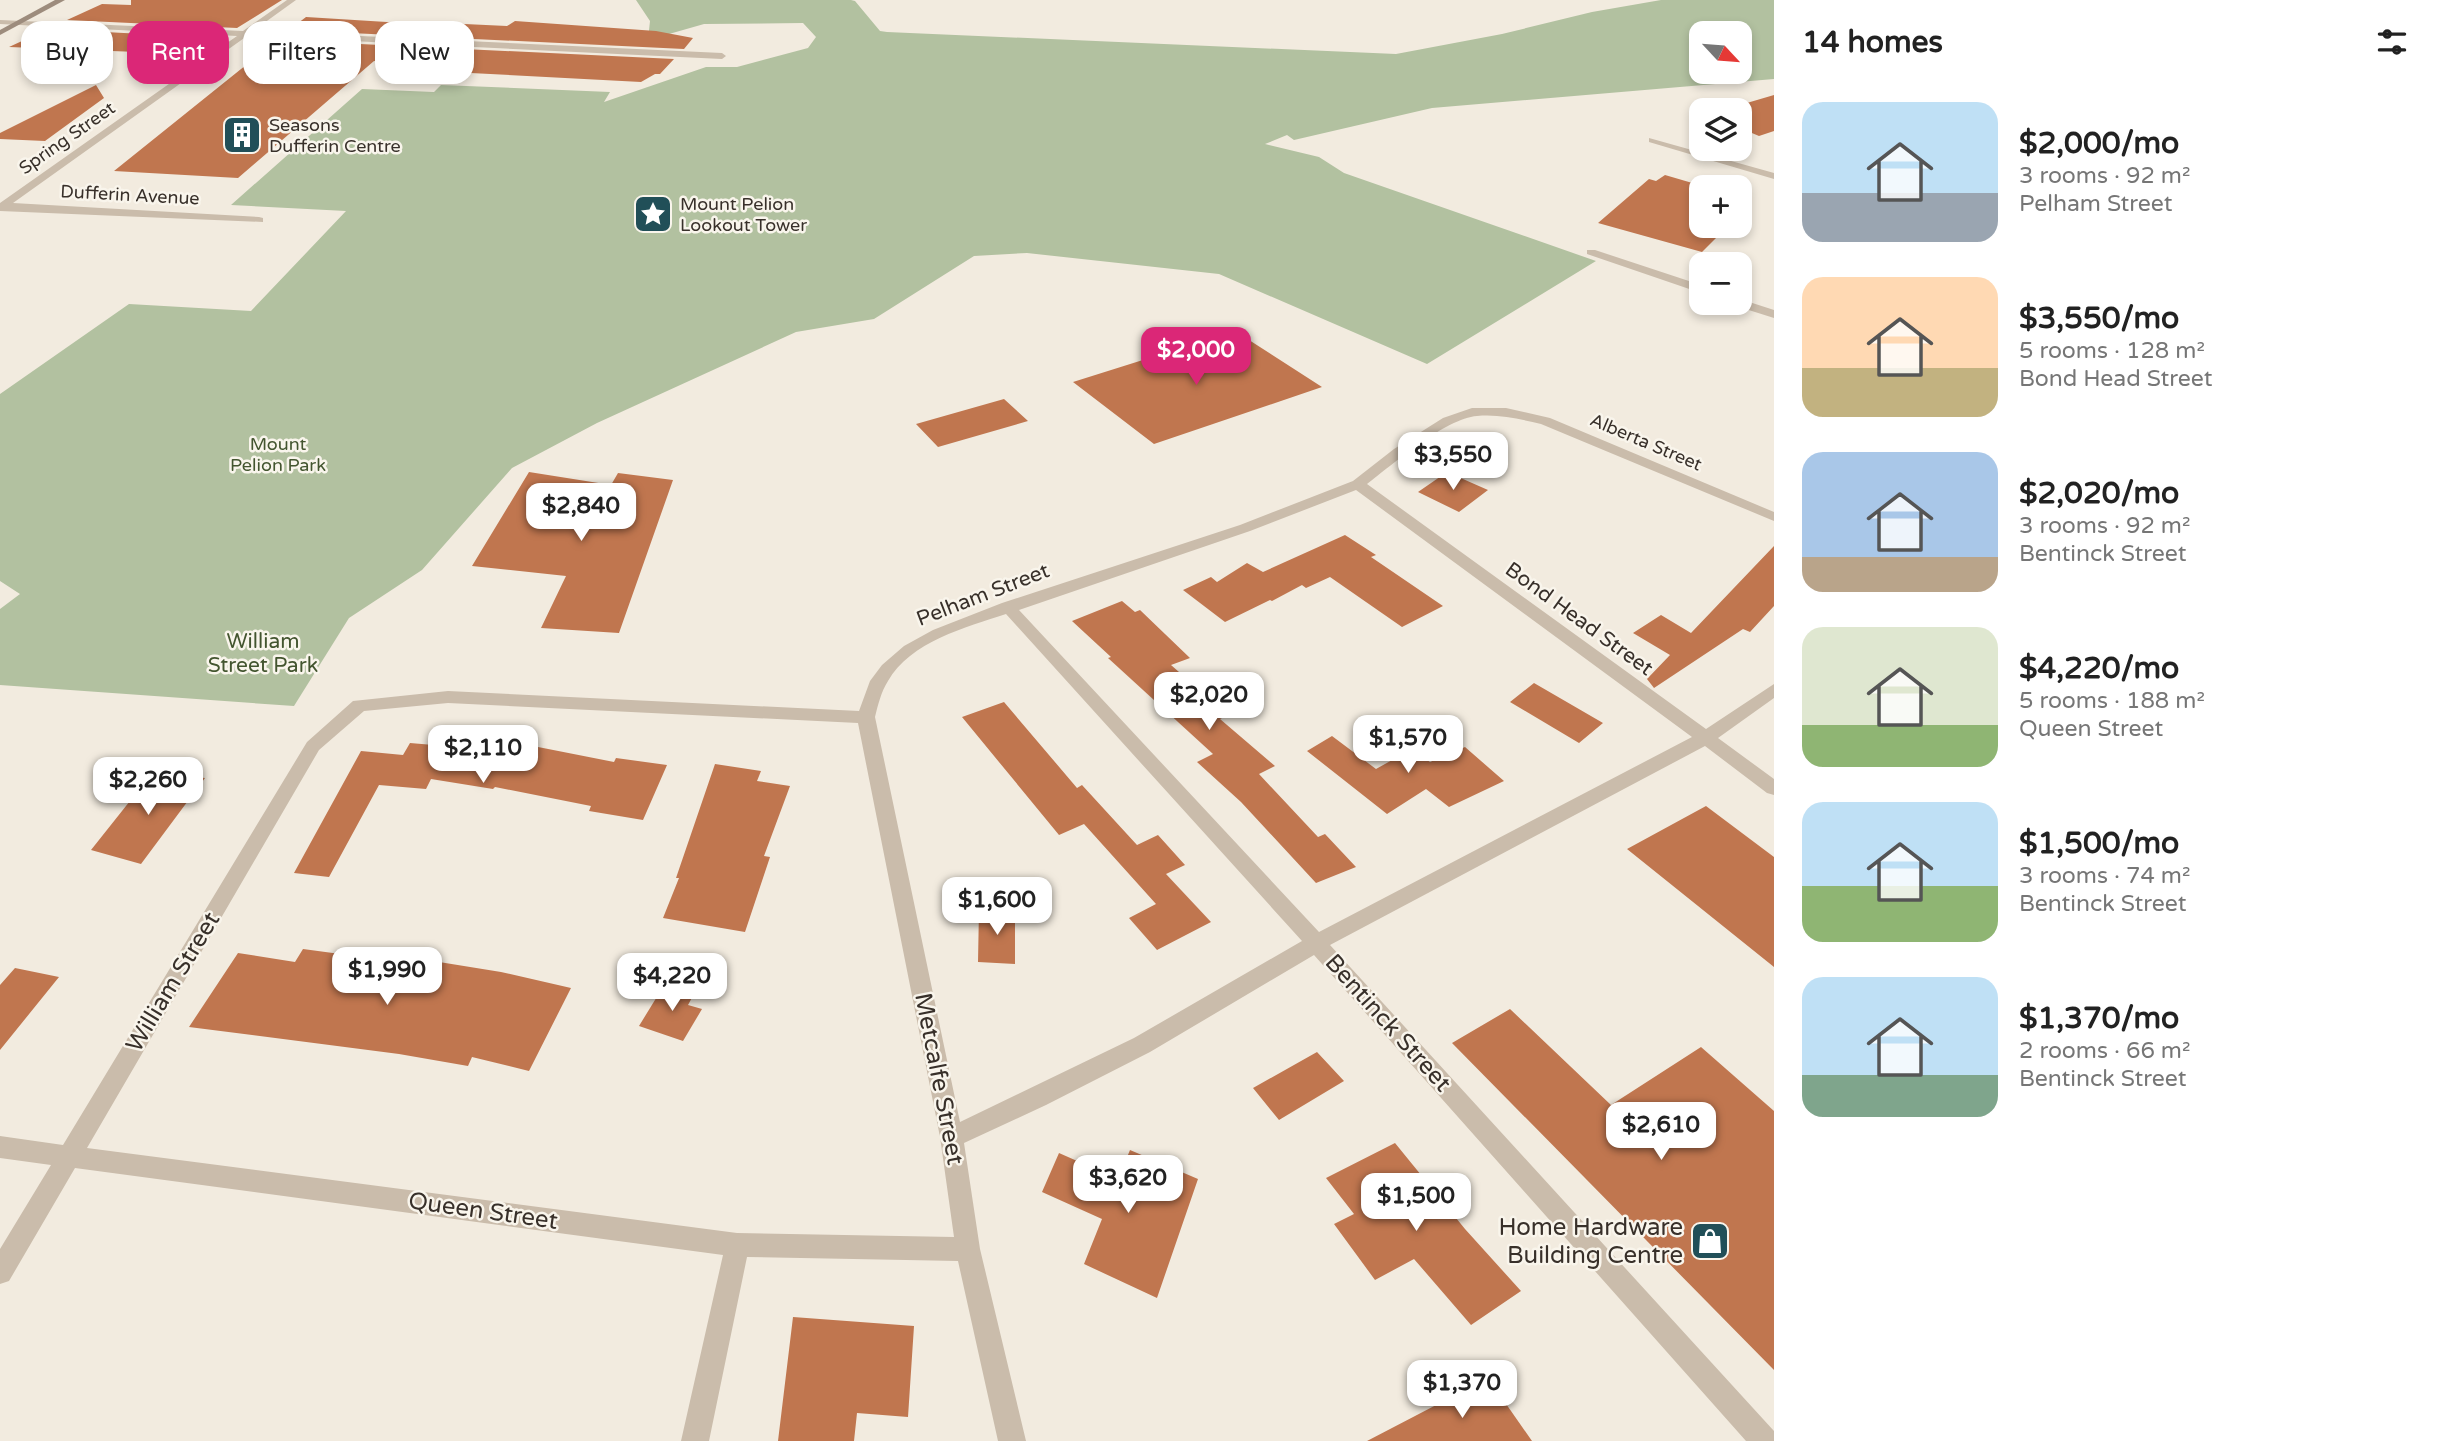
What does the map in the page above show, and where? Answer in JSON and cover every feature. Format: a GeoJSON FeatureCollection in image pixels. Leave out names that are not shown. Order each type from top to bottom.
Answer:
{"type":"FeatureCollection","features":[{"type":"Feature","properties":{"kind":"street"},"geometry":{"type":"LineString","coordinates":[[0,33],[61,0]]}},
{"type":"Feature","properties":{"kind":"street","name":"Spring Street"},"geometry":{"type":"LineString","coordinates":[[263,21],[292,0]]}},
{"type":"Feature","properties":{"kind":"street"},"geometry":{"type":"LineString","coordinates":[[0,22],[243,33]]}},
{"type":"Feature","properties":{"kind":"street","name":"Spring Street"},"geometry":{"type":"LineString","coordinates":[[1,207],[243,35]]}},
{"type":"Feature","properties":{"kind":"street"},"geometry":{"type":"LineString","coordinates":[[361,39],[722,56]]}},
{"type":"Feature","properties":{"kind":"street"},"geometry":{"type":"LineString","coordinates":[[1651,140],[1774,176]]}},
{"type":"Feature","properties":{"kind":"street","name":"Dufferin Avenue"},"geometry":{"type":"LineString","coordinates":[[1,207],[259,220]]}},
{"type":"Feature","properties":{"kind":"street"},"geometry":{"type":"LineString","coordinates":[[1591,252],[1689,285]]}},
{"type":"Feature","properties":{"kind":"street"},"geometry":{"type":"LineString","coordinates":[[1752,307],[1774,314]]}},
{"type":"Feature","properties":{"kind":"street","name":"Pelham Street"},"geometry":{"type":"LineString","coordinates":[[866,717],[872,693],[888,664],[915,646],[957,625],[1245,528],[1359,484],[1399,453],[1448,421],[1472,412],[1500,412]]}},
{"type":"Feature","properties":{"kind":"street","name":"Alberta Street"},"geometry":{"type":"LineString","coordinates":[[1500,412],[1545,421],[1774,517]]}},
{"type":"Feature","properties":{"kind":"street","name":"Bond Head Street"},"geometry":{"type":"LineString","coordinates":[[1359,484],[1774,788]]}},
{"type":"Feature","properties":{"kind":"street","name":"Bentinck Street"},"geometry":{"type":"LineString","coordinates":[[1008,607],[1316,943],[1765,1441]]}},
{"type":"Feature","properties":{"kind":"street"},"geometry":{"type":"LineString","coordinates":[[952,1137],[1038,1098],[1142,1045],[1316,943],[1704,739],[1774,690]]}},
{"type":"Feature","properties":{"kind":"street","name":"William Street"},"geometry":{"type":"LineString","coordinates":[[0,1272],[313,746],[359,705],[448,697],[866,717]]}},
{"type":"Feature","properties":{"kind":"street","name":"Metcalfe Street"},"geometry":{"type":"LineString","coordinates":[[866,717],[952,1137],[968,1249],[1012,1441]]}},
{"type":"Feature","properties":{"kind":"street","name":"Queen Street"},"geometry":{"type":"LineString","coordinates":[[0,1147],[737,1245],[968,1249]]}},
{"type":"Feature","properties":{"kind":"street"},"geometry":{"type":"LineString","coordinates":[[695,1441],[737,1245]]}},
{"type":"Feature","properties":{"kind":"green space","name":"Mount Pelion Park"},"geometry":{"type":"Polygon","coordinates":[[[636,0],[851,0],[855,1],[880,31],[887,32],[1396,54],[1661,0],[1774,0],[1774,79],[1752,81],[1752,21],[1689,21],[1689,84],[1715,84],[1432,108],[1294,140],[1287,135],[1265,144],[1319,157],[1344,173],[1596,261],[1427,364],[1219,274],[1027,253],[974,256],[874,319],[796,332],[597,423],[512,468],[422,570],[349,618],[294,706],[0,685],[0,609],[20,594],[0,581],[0,394],[129,304],[251,311],[346,211],[231,205],[362,89],[434,92],[441,85],[610,92],[604,102],[706,67],[737,67],[808,48],[816,37],[803,23],[704,24],[648,40],[650,21],[636,0]]]}},
{"type":"Feature","properties":{"kind":"building"},"geometry":{"type":"Polygon","coordinates":[[[131,0],[282,0],[248,21],[243,21],[243,24],[237,28],[229,28],[229,21],[127,23],[67,20],[102,4],[131,5],[131,0]]]}},
{"type":"Feature","properties":{"kind":"building"},"geometry":{"type":"Polygon","coordinates":[[[306,17],[375,21],[375,34],[361,33],[361,21],[301,21],[306,17]]]}},
{"type":"Feature","properties":{"kind":"building"},"geometry":{"type":"Polygon","coordinates":[[[515,21],[656,31],[693,38],[684,49],[474,39],[474,24],[507,26],[515,21]]]}},
{"type":"Feature","properties":{"kind":"building"},"geometry":{"type":"Polygon","coordinates":[[[113,32],[127,33],[127,52],[113,51],[113,32]]]}},
{"type":"Feature","properties":{"kind":"building"},"geometry":{"type":"Polygon","coordinates":[[[21,41],[21,47],[9,47],[21,41]]]}},
{"type":"Feature","properties":{"kind":"building"},"geometry":{"type":"Polygon","coordinates":[[[361,44],[375,45],[374,61],[361,72],[361,44]]]}},
{"type":"Feature","properties":{"kind":"building"},"geometry":{"type":"Polygon","coordinates":[[[474,49],[674,59],[660,74],[641,82],[474,73],[474,49]]]}},
{"type":"Feature","properties":{"kind":"building"},"geometry":{"type":"Polygon","coordinates":[[[243,67],[243,84],[347,84],[238,178],[114,171],[222,84],[229,84],[229,79],[243,67]]]}},
{"type":"Feature","properties":{"kind":"building"},"geometry":{"type":"Polygon","coordinates":[[[96,85],[104,98],[45,141],[0,139],[0,133],[96,85]]]}},
{"type":"Feature","properties":{"kind":"building"},"geometry":{"type":"Polygon","coordinates":[[[1774,95],[1774,131],[1759,136],[1752,133],[1752,101],[1774,95]]]}},
{"type":"Feature","properties":{"kind":"building"},"geometry":{"type":"Polygon","coordinates":[[[1665,175],[1689,182],[1689,238],[1716,238],[1702,252],[1598,223],[1649,179],[1656,181],[1665,175]]]}},
{"type":"Feature","properties":{"kind":"building"},"geometry":{"type":"Polygon","coordinates":[[[1235,331],[1322,387],[1154,444],[1073,382],[1235,331]]]}},
{"type":"Feature","properties":{"kind":"building"},"geometry":{"type":"Polygon","coordinates":[[[1004,399],[1028,421],[938,447],[916,424],[1004,399]]]}},
{"type":"Feature","properties":{"kind":"building"},"geometry":{"type":"Polygon","coordinates":[[[529,472],[611,485],[618,473],[673,480],[619,633],[541,628],[566,576],[472,566],[529,472]]]}},
{"type":"Feature","properties":{"kind":"building"},"geometry":{"type":"Polygon","coordinates":[[[1447,472],[1488,490],[1459,512],[1418,492],[1447,472]]]}},
{"type":"Feature","properties":{"kind":"building"},"geometry":{"type":"Polygon","coordinates":[[[1345,535],[1376,555],[1371,557],[1443,606],[1402,627],[1330,577],[1306,588],[1302,585],[1225,622],[1183,590],[1211,577],[1217,582],[1247,563],[1263,572],[1345,535]]]}},
{"type":"Feature","properties":{"kind":"building"},"geometry":{"type":"Polygon","coordinates":[[[1774,546],[1774,606],[1750,632],[1743,629],[1654,688],[1647,679],[1670,655],[1633,633],[1661,615],[1691,633],[1774,546]]]}},
{"type":"Feature","properties":{"kind":"building"},"geometry":{"type":"Polygon","coordinates":[[[1122,601],[1135,612],[1140,610],[1190,658],[1171,665],[1228,715],[1220,719],[1275,766],[1259,774],[1318,837],[1325,834],[1356,867],[1316,883],[1241,802],[1197,762],[1213,754],[1108,658],[1111,657],[1072,621],[1122,601]]]}},
{"type":"Feature","properties":{"kind":"building"},"geometry":{"type":"Polygon","coordinates":[[[1534,683],[1603,723],[1579,743],[1510,702],[1534,683]]]}},
{"type":"Feature","properties":{"kind":"building"},"geometry":{"type":"Polygon","coordinates":[[[1004,702],[1077,788],[1082,785],[1137,845],[1158,835],[1185,865],[1166,874],[1211,922],[1157,950],[1129,918],[1156,904],[1084,824],[1059,835],[962,717],[1004,702]]]}},
{"type":"Feature","properties":{"kind":"building"},"geometry":{"type":"Polygon","coordinates":[[[1332,736],[1376,769],[1412,749],[1430,762],[1465,747],[1504,781],[1449,807],[1426,789],[1387,814],[1307,751],[1332,736]]]}},
{"type":"Feature","properties":{"kind":"building"},"geometry":{"type":"Polygon","coordinates":[[[485,742],[531,749],[533,746],[614,762],[616,758],[667,765],[643,820],[589,811],[591,806],[495,787],[493,789],[431,779],[426,789],[379,785],[329,877],[294,873],[361,751],[403,755],[410,743],[480,749],[485,742]]]}},
{"type":"Feature","properties":{"kind":"building"},"geometry":{"type":"Polygon","coordinates":[[[715,764],[761,771],[757,781],[790,786],[764,856],[770,857],[745,932],[663,918],[679,878],[676,878],[715,764]]]}},
{"type":"Feature","properties":{"kind":"building"},"geometry":{"type":"Polygon","coordinates":[[[153,772],[205,778],[141,864],[91,850],[153,772]]]}},
{"type":"Feature","properties":{"kind":"building"},"geometry":{"type":"Polygon","coordinates":[[[1706,806],[1774,857],[1774,967],[1627,849],[1706,806]]]}},
{"type":"Feature","properties":{"kind":"building"},"geometry":{"type":"Polygon","coordinates":[[[979,909],[1015,911],[1015,964],[978,962],[979,909]]]}},
{"type":"Feature","properties":{"kind":"building"},"geometry":{"type":"Polygon","coordinates":[[[303,949],[370,958],[372,955],[433,961],[501,972],[571,988],[529,1071],[472,1057],[468,1066],[399,1054],[189,1027],[238,953],[295,962],[303,949]]]}},
{"type":"Feature","properties":{"kind":"building"},"geometry":{"type":"Polygon","coordinates":[[[15,968],[59,977],[0,1050],[0,985],[15,968]]]}},
{"type":"Feature","properties":{"kind":"building"},"geometry":{"type":"Polygon","coordinates":[[[666,982],[695,992],[688,1005],[702,1009],[683,1041],[639,1026],[666,982]]]}},
{"type":"Feature","properties":{"kind":"building","name":"Home Hardware Building Centre"},"geometry":{"type":"Polygon","coordinates":[[[1510,1009],[1611,1105],[1701,1047],[1774,1111],[1774,1370],[1452,1043],[1510,1009]]]}},
{"type":"Feature","properties":{"kind":"building"},"geometry":{"type":"Polygon","coordinates":[[[1317,1052],[1344,1081],[1279,1120],[1253,1088],[1317,1052]]]}},
{"type":"Feature","properties":{"kind":"building"},"geometry":{"type":"Polygon","coordinates":[[[1395,1143],[1465,1229],[1521,1291],[1471,1325],[1414,1259],[1375,1280],[1334,1224],[1354,1214],[1326,1178],[1395,1143]]]}},
{"type":"Feature","properties":{"kind":"building"},"geometry":{"type":"Polygon","coordinates":[[[1130,1150],[1198,1179],[1157,1298],[1084,1264],[1102,1219],[1042,1192],[1059,1153],[1118,1179],[1130,1150]]]}},
{"type":"Feature","properties":{"kind":"building"},"geometry":{"type":"Polygon","coordinates":[[[793,1317],[914,1326],[908,1417],[857,1413],[854,1441],[778,1441],[793,1317]]]}},
{"type":"Feature","properties":{"kind":"building"},"geometry":{"type":"Polygon","coordinates":[[[1488,1378],[1532,1441],[1367,1441],[1488,1378]]]}},
{"type":"Feature","properties":{"kind":"place","name":"Seasons Dufferin Centre"},"geometry":{"type":"Point","coordinates":[242,135]}},
{"type":"Feature","properties":{"kind":"place","name":"Mount Pelion Lookout Tower"},"geometry":{"type":"Point","coordinates":[653,214]}},
{"type":"Feature","properties":{"kind":"place","name":"Home Hardware Building Centre"},"geometry":{"type":"Point","coordinates":[1710,1241]}},
{"type":"Feature","properties":{"kind":"park label","name":"William Street Park"},"geometry":{"type":"Point","coordinates":[263,653]}}]}
